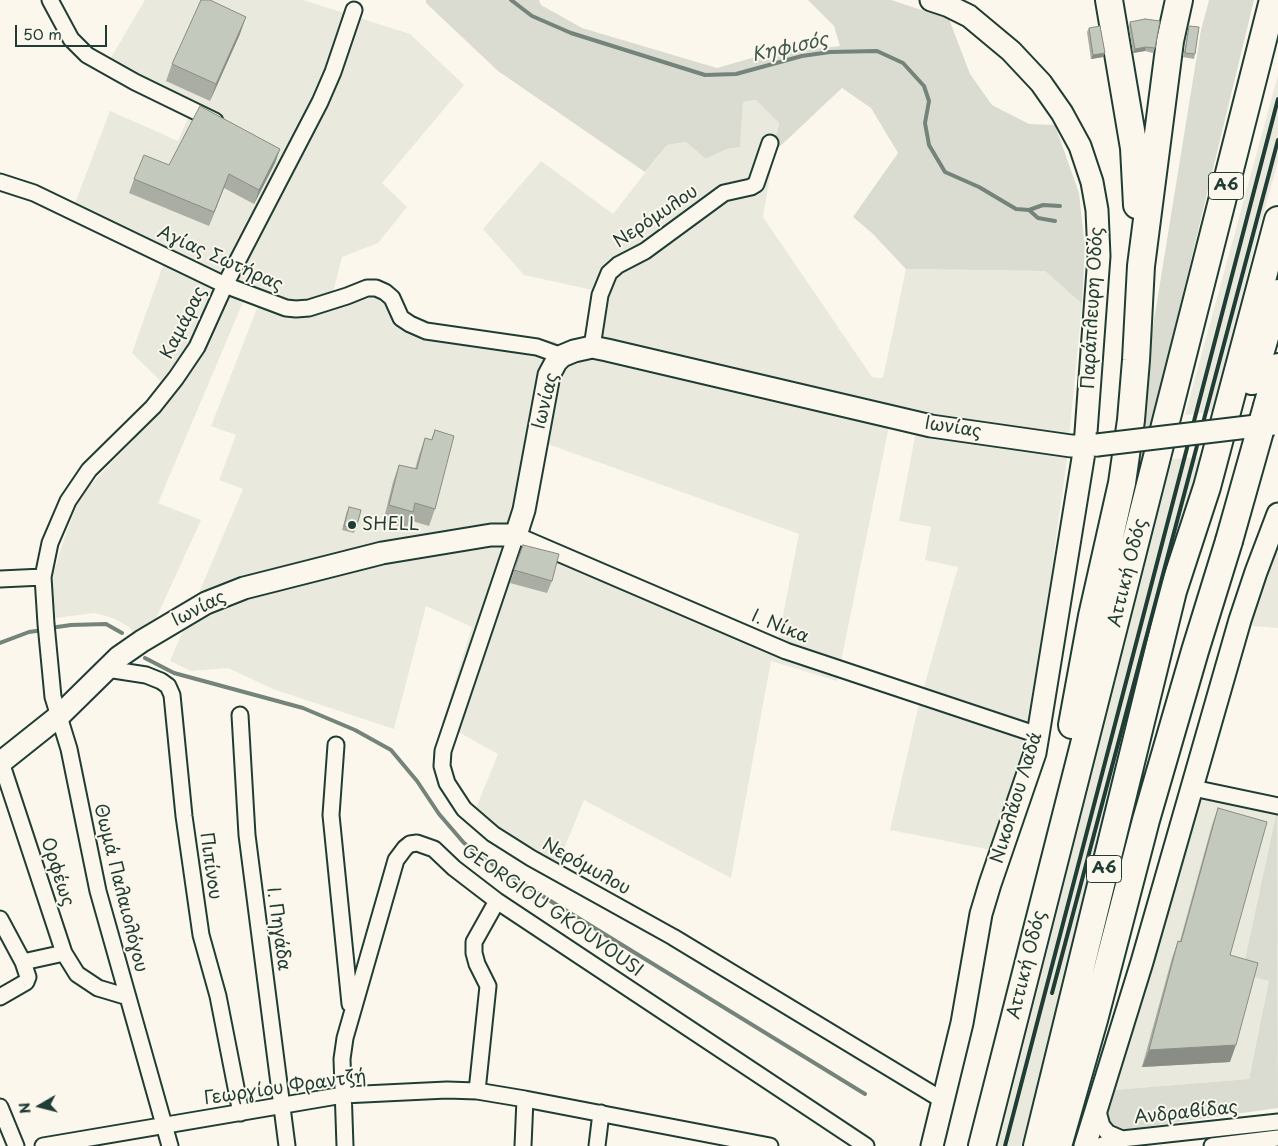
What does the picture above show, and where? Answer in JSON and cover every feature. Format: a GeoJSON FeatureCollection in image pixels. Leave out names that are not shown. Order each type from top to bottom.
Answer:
{"type":"FeatureCollection","features":[{"type":"Feature","properties":{"kind":"highway"},"geometry":{"type":"LineString","coordinates":[[1109,0],[1134,148],[1141,266]]}},
{"type":"Feature","properties":{"kind":"highway"},"geometry":{"type":"LineString","coordinates":[[1054,860],[1063,773],[1092,616],[1122,484],[1135,378],[1141,266],[1170,41],[1179,0]]}},
{"type":"Feature","properties":{"kind":"highway","name":"Αττική Οδός"},"geometry":{"type":"LineString","coordinates":[[982,1146],[1273,0]]}},
{"type":"Feature","properties":{"kind":"highway","name":"Α6"},"geometry":{"type":"LineString","coordinates":[[1037,1146],[1173,592],[1206,487],[1278,220]]}},
{"type":"Feature","properties":{"kind":"highway"},"geometry":{"type":"LineString","coordinates":[[1206,487],[1240,418],[1278,293]]}},
{"type":"Feature","properties":{"kind":"highway"},"geometry":{"type":"LineString","coordinates":[[1058,1146],[1094,1020],[1149,810],[1229,541],[1278,367]]}},
{"type":"Feature","properties":{"kind":"street"},"geometry":{"type":"LineString","coordinates":[[50,0],[71,39],[87,55],[135,82],[229,128]]}},
{"type":"Feature","properties":{"kind":"street","name":"Παράπλευρη Οδός"},"geometry":{"type":"LineString","coordinates":[[931,0],[969,16],[1011,51],[1052,98],[1072,129],[1086,164],[1097,210],[1099,256],[1091,446]]}},
{"type":"Feature","properties":{"kind":"street","name":"Καμάρας"},"geometry":{"type":"LineString","coordinates":[[46,630],[43,577],[50,543],[68,501],[88,470],[153,407],[197,347],[285,157],[320,102],[333,72],[354,10]]}},
{"type":"Feature","properties":{"kind":"street","name":"Νερόμυλου"},"geometry":{"type":"LineString","coordinates":[[592,347],[600,295],[609,273],[618,265],[645,251],[724,193],[750,188],[756,184],[770,143]]}},
{"type":"Feature","properties":{"kind":"street","name":"Αγίας Σωτήρας"},"geometry":{"type":"LineString","coordinates":[[0,182],[34,192],[225,285],[286,308],[309,308],[367,288],[376,288],[392,298],[401,318],[426,331],[537,347],[562,356]]}},
{"type":"Feature","properties":{"kind":"street","name":"Ιωνίας"},"geometry":{"type":"LineString","coordinates":[[1,762],[59,716],[113,663],[142,640],[206,603],[244,588],[382,553],[491,535],[516,535],[524,510],[546,384],[552,369],[562,356],[592,347],[930,426],[1072,446],[1091,446],[1275,424]]}},
{"type":"Feature","properties":{"kind":"street","name":"Νικολάου Λαδά"},"geometry":{"type":"LineString","coordinates":[[932,1146],[962,1023],[983,908],[1035,753],[1091,446]]}},
{"type":"Feature","properties":{"kind":"street"},"geometry":{"type":"LineString","coordinates":[[1086,1146],[1193,788],[1240,620],[1278,514]]}},
{"type":"Feature","properties":{"kind":"street","name":"Νερόμυλου"},"geometry":{"type":"LineString","coordinates":[[516,535],[443,751],[442,766],[447,783],[464,810],[493,834],[531,858],[673,937],[944,1101]]}},
{"type":"Feature","properties":{"kind":"street","name":"Ι. Νίκα"},"geometry":{"type":"LineString","coordinates":[[516,535],[786,651],[1038,734]]}},
{"type":"Feature","properties":{"kind":"street"},"geometry":{"type":"LineString","coordinates":[[0,579],[43,577]]}},
{"type":"Feature","properties":{"kind":"street","name":"Θωμά Παλαιολόγου"},"geometry":{"type":"LineString","coordinates":[[46,630],[54,697],[69,749],[98,891],[170,1146]]}},
{"type":"Feature","properties":{"kind":"street","name":"Πιπίνου"},"geometry":{"type":"LineString","coordinates":[[113,663],[160,681],[168,686],[172,695],[184,816],[201,935],[222,1014],[240,1112]]}},
{"type":"Feature","properties":{"kind":"street","name":"Ι. Πηγάδα"},"geometry":{"type":"LineString","coordinates":[[240,716],[246,835],[287,1146]]}},
{"type":"Feature","properties":{"kind":"street"},"geometry":{"type":"LineString","coordinates":[[336,745],[331,815],[351,1015]]}},
{"type":"Feature","properties":{"kind":"street","name":"Ορφέως"},"geometry":{"type":"LineString","coordinates":[[1,762],[64,953],[77,974],[98,988],[128,997]]}},
{"type":"Feature","properties":{"kind":"street"},"geometry":{"type":"LineString","coordinates":[[1193,788],[1278,806]]}},
{"type":"Feature","properties":{"kind":"street","name":"GEORGIOU GKOUVOUSI"},"geometry":{"type":"LineString","coordinates":[[346,1146],[342,1059],[351,1015],[396,860],[405,848],[410,844],[416,843],[434,848],[454,868],[497,901],[866,1146]]}},
{"type":"Feature","properties":{"kind":"street"},"geometry":{"type":"LineString","coordinates":[[477,1091],[488,986],[477,964],[474,942],[497,901]]}},
{"type":"Feature","properties":{"kind":"street"},"geometry":{"type":"LineString","coordinates":[[0,919],[23,962],[28,977],[26,982],[0,997]]}},
{"type":"Feature","properties":{"kind":"street"},"geometry":{"type":"LineString","coordinates":[[23,962],[64,953]]}},
{"type":"Feature","properties":{"kind":"street","name":"Γεωργίου Φραντζή"},"geometry":{"type":"LineString","coordinates":[[43,1146],[165,1124],[343,1096],[447,1090],[477,1091],[525,1099],[745,1144],[770,1146]]}},
{"type":"Feature","properties":{"kind":"street"},"geometry":{"type":"LineString","coordinates":[[523,1146],[525,1099]]}},
{"type":"Feature","properties":{"kind":"street"},"geometry":{"type":"LineString","coordinates":[[1097,1106],[1102,1126],[1108,1133],[1122,1139]]}},
{"type":"Feature","properties":{"kind":"street"},"geometry":{"type":"LineString","coordinates":[[0,1107],[16,1146]]}},
{"type":"Feature","properties":{"kind":"street"},"geometry":{"type":"LineString","coordinates":[[597,1146],[600,1113]]}},
{"type":"Feature","properties":{"kind":"street","name":"Ανδραβίδας"},"geometry":{"type":"LineString","coordinates":[[1100,1146],[1122,1139],[1278,1122]]}},
{"type":"Feature","properties":{"kind":"street","name":"Ανδραβίδας"},"geometry":{"type":"LineString","coordinates":[[1212,1146],[1256,1144],[1278,1138]]}},
{"type":"Feature","properties":{"kind":"shaded area"},"geometry":{"type":"Polygon","coordinates":[[[145,0],[303,0],[410,34],[464,85],[382,183],[407,207],[378,243],[342,257],[329,308],[337,307],[358,294],[377,290],[390,302],[396,317],[432,324],[554,341],[568,348],[587,344],[597,291],[524,275],[483,229],[541,161],[613,214],[667,145],[686,142],[707,159],[727,149],[740,147],[743,102],[756,100],[779,123],[763,217],[872,377],[883,378],[906,269],[1045,271],[1082,304],[1067,459],[1030,724],[992,850],[890,830],[918,708],[958,567],[925,560],[931,527],[899,521],[916,431],[889,426],[837,681],[771,661],[731,878],[584,800],[557,866],[488,826],[476,808],[498,754],[442,723],[472,627],[426,606],[394,729],[273,689],[228,668],[191,671],[170,661],[243,489],[219,480],[236,435],[211,426],[258,306],[243,302],[158,503],[201,520],[143,647],[129,627],[113,618],[94,613],[55,618],[52,580],[62,545],[80,496],[152,420],[173,393],[132,353],[166,257],[72,211],[110,111],[178,141],[190,113],[106,66],[145,0]],[[545,443],[523,530],[778,641],[799,534],[545,443]]]}},
{"type":"Feature","properties":{"kind":"shaded area"},"geometry":{"type":"Polygon","coordinates":[[[426,0],[539,0],[541,5],[582,28],[717,68],[766,54],[840,46],[834,26],[808,0],[891,0],[949,19],[970,74],[992,105],[1029,124],[1055,125],[1079,193],[1085,248],[1082,304],[1045,271],[906,269],[872,233],[853,217],[898,153],[871,108],[842,88],[773,153],[779,123],[756,100],[743,102],[740,147],[727,149],[706,159],[686,142],[667,145],[645,172],[498,71],[426,3],[426,0]]]}},
{"type":"Feature","properties":{"kind":"shaded area"},"geometry":{"type":"Polygon","coordinates":[[[1209,0],[1254,0],[1109,598],[1201,30],[1209,0]]]}},
{"type":"Feature","properties":{"kind":"shaded area"},"geometry":{"type":"Polygon","coordinates":[[[1278,75],[1278,162],[1212,412],[1185,415],[1278,75]]]}},
{"type":"Feature","properties":{"kind":"shaded area"},"geometry":{"type":"Polygon","coordinates":[[[1201,457],[1099,858],[1021,1146],[998,1146],[1172,459],[1201,457]]]}},
{"type":"Feature","properties":{"kind":"shaded area"},"geometry":{"type":"Polygon","coordinates":[[[1278,533],[1278,628],[1240,625],[1278,533]]]}},
{"type":"Feature","properties":{"kind":"shaded area"},"geometry":{"type":"Polygon","coordinates":[[[1197,783],[1278,797],[1278,942],[1249,1079],[1101,1091],[1087,1135],[1074,1132],[1086,1092],[1197,783]]]}},
{"type":"Feature","properties":{"kind":"shaded area"},"geometry":{"type":"Polygon","coordinates":[[[1277,811],[1278,1108],[1087,1135],[1101,1091],[1249,1079],[1269,981],[1242,974],[1277,811]]]}},
{"type":"Feature","properties":{"kind":"building"},"geometry":{"type":"Polygon","coordinates":[[[201,0],[210,0],[246,17],[216,84],[172,64],[201,0]]]}},
{"type":"Feature","properties":{"kind":"building"},"geometry":{"type":"Polygon","coordinates":[[[1145,19],[1160,21],[1155,48],[1135,49],[1130,22],[1145,19]]]}},
{"type":"Feature","properties":{"kind":"building"},"geometry":{"type":"Polygon","coordinates":[[[1100,26],[1105,53],[1093,55],[1089,28],[1100,26]]]}},
{"type":"Feature","properties":{"kind":"building"},"geometry":{"type":"Polygon","coordinates":[[[1189,26],[1199,27],[1195,54],[1185,53],[1189,26]]]}},
{"type":"Feature","properties":{"kind":"building"},"geometry":{"type":"Polygon","coordinates":[[[200,106],[280,149],[259,190],[229,174],[214,212],[134,179],[144,155],[169,165],[200,106]]]}},
{"type":"Feature","properties":{"kind":"building"},"geometry":{"type":"Polygon","coordinates":[[[435,430],[454,436],[435,509],[415,503],[413,512],[389,505],[399,465],[417,469],[425,438],[432,440],[435,430]]]}},
{"type":"Feature","properties":{"kind":"building"},"geometry":{"type":"Polygon","coordinates":[[[349,507],[361,510],[356,529],[344,526],[349,507]]]}},
{"type":"Feature","properties":{"kind":"building"},"geometry":{"type":"Polygon","coordinates":[[[523,545],[559,554],[552,581],[514,570],[523,545]]]}},
{"type":"Feature","properties":{"kind":"building"},"geometry":{"type":"Polygon","coordinates":[[[1218,808],[1267,822],[1230,955],[1258,963],[1236,1045],[1149,1050],[1178,941],[1181,942],[1218,808]]]}},
{"type":"Feature","properties":{"kind":"waterway","name":"Κηφισός"},"geometry":{"type":"LineString","coordinates":[[511,0],[532,16],[571,33],[705,75],[736,74],[802,56],[830,52],[877,51],[903,63],[924,86],[929,101],[925,123],[929,145],[945,172],[979,187],[1016,209],[1029,210],[1043,205],[1060,206]]}},
{"type":"Feature","properties":{"kind":"waterway","name":"Κηφισός"},"geometry":{"type":"LineString","coordinates":[[1029,210],[1038,218],[1055,221]]}},
{"type":"Feature","properties":{"kind":"waterway"},"geometry":{"type":"LineString","coordinates":[[50,628],[106,624],[122,633]]}},
{"type":"Feature","properties":{"kind":"waterway"},"geometry":{"type":"LineString","coordinates":[[0,643],[29,632],[43,630]]}},
{"type":"Feature","properties":{"kind":"waterway"},"geometry":{"type":"LineString","coordinates":[[145,658],[174,673],[303,708],[355,730],[391,750],[417,781],[439,814],[464,843],[500,870],[865,1094]]}},
{"type":"Feature","properties":{"kind":"railway"},"geometry":{"type":"LineString","coordinates":[[1005,1146],[1278,99]]}},
{"type":"Feature","properties":{"kind":"railway"},"geometry":{"type":"LineString","coordinates":[[1052,993],[1278,140]]}},
{"type":"Feature","properties":{"kind":"place","name":"SHELL"},"geometry":{"type":"Point","coordinates":[352,525]}}]}
